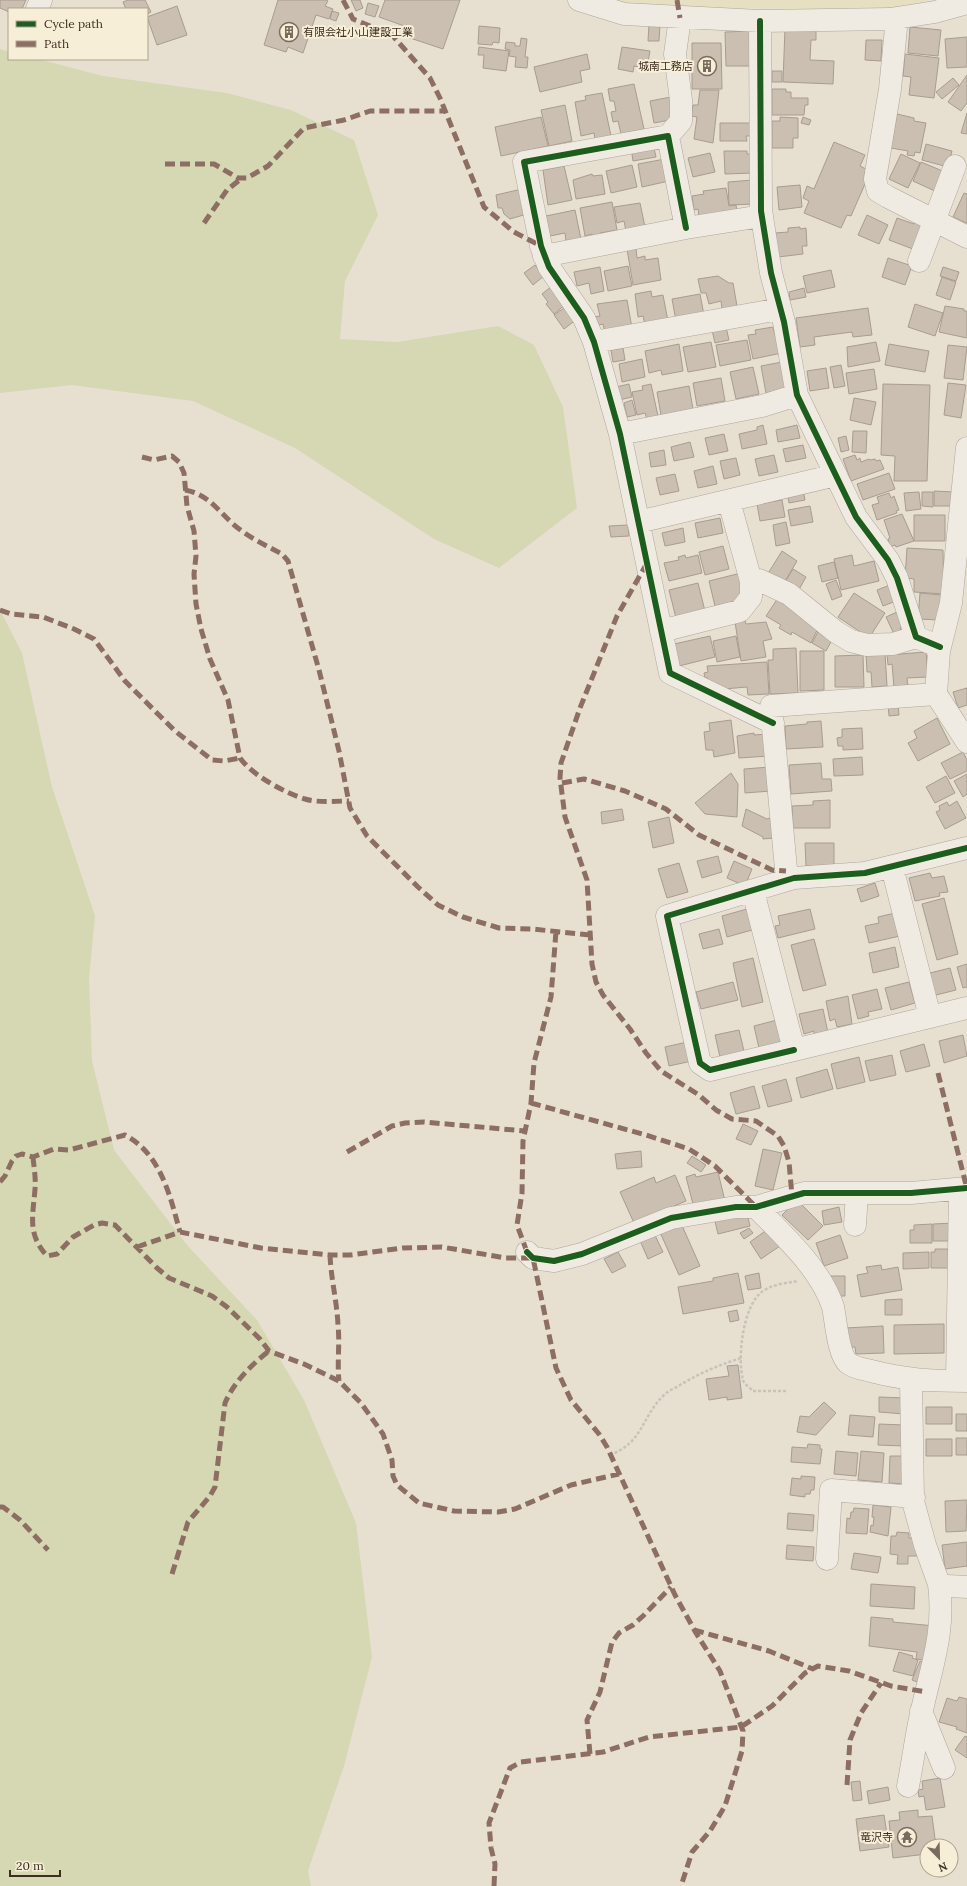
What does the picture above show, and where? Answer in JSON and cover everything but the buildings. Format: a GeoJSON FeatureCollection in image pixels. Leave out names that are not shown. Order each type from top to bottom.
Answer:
{"type":"FeatureCollection","features":[{"type":"Feature","properties":{"kind":"street"},"geometry":{"type":"LineString","coordinates":[[579,0],[624,14],[760,21],[897,18],[935,12],[967,4]]}},
{"type":"Feature","properties":{"kind":"street"},"geometry":{"type":"LineString","coordinates":[[680,18],[675,54],[681,100],[681,121],[668,136],[524,162],[540,246],[548,267],[584,318],[594,342],[620,434],[670,673],[773,723]]}},
{"type":"Feature","properties":{"kind":"street"},"geometry":{"type":"LineString","coordinates":[[897,18],[890,89],[875,179],[878,191],[888,198],[967,237]]}},
{"type":"Feature","properties":{"kind":"street"},"geometry":{"type":"LineString","coordinates":[[760,21],[762,216],[771,273],[780,309],[797,395],[856,517],[888,560],[897,578],[916,637]]}},
{"type":"Feature","properties":{"kind":"street"},"geometry":{"type":"LineString","coordinates":[[668,136],[686,228]]}},
{"type":"Feature","properties":{"kind":"street"},"geometry":{"type":"LineString","coordinates":[[919,261],[955,166]]}},
{"type":"Feature","properties":{"kind":"street"},"geometry":{"type":"LineString","coordinates":[[544,256],[686,228],[762,216]]}},
{"type":"Feature","properties":{"kind":"street"},"geometry":{"type":"LineString","coordinates":[[594,342],[780,309]]}},
{"type":"Feature","properties":{"kind":"street"},"geometry":{"type":"LineString","coordinates":[[620,434],[762,406],[797,395]]}},
{"type":"Feature","properties":{"kind":"street"},"geometry":{"type":"LineString","coordinates":[[967,448],[959,601],[940,647],[936,694],[967,742]]}},
{"type":"Feature","properties":{"kind":"street"},"geometry":{"type":"LineString","coordinates":[[638,522],[836,475]]}},
{"type":"Feature","properties":{"kind":"street"},"geometry":{"type":"LineString","coordinates":[[661,631],[740,611],[751,597],[752,581],[729,501]]}},
{"type":"Feature","properties":{"kind":"street"},"geometry":{"type":"LineString","coordinates":[[752,581],[759,580],[789,594],[836,632],[851,641],[867,646],[893,644],[916,637],[940,647]]}},
{"type":"Feature","properties":{"kind":"street"},"geometry":{"type":"LineString","coordinates":[[787,880],[771,706],[936,694]]}},
{"type":"Feature","properties":{"kind":"street"},"geometry":{"type":"LineString","coordinates":[[967,848],[865,873],[794,878],[667,916],[700,1063],[710,1070],[967,1008]]}},
{"type":"Feature","properties":{"kind":"street"},"geometry":{"type":"LineString","coordinates":[[892,867],[930,1017]]}},
{"type":"Feature","properties":{"kind":"street"},"geometry":{"type":"LineString","coordinates":[[753,891],[794,1050]]}},
{"type":"Feature","properties":{"kind":"street"},"geometry":{"type":"LineString","coordinates":[[527,1252],[533,1258],[554,1261],[582,1254],[671,1218],[736,1207],[756,1207],[804,1193],[858,1193],[963,1189],[962,1381],[911,1380],[855,1367],[847,1362],[842,1352],[833,1308],[825,1288],[819,1278],[782,1234],[756,1207]]}},
{"type":"Feature","properties":{"kind":"street"},"geometry":{"type":"LineString","coordinates":[[855,1225],[858,1193]]}},
{"type":"Feature","properties":{"kind":"street"},"geometry":{"type":"LineString","coordinates":[[908,1786],[921,1711],[936,1657],[941,1632],[942,1607],[939,1584],[925,1545],[914,1497],[911,1380]]}},
{"type":"Feature","properties":{"kind":"street"},"geometry":{"type":"LineString","coordinates":[[827,1560],[831,1490],[914,1497]]}},
{"type":"Feature","properties":{"kind":"street"},"geometry":{"type":"LineString","coordinates":[[939,1584],[967,1587]]}},
{"type":"Feature","properties":{"kind":"street"},"geometry":{"type":"LineString","coordinates":[[921,1711],[944,1768]]}},
{"type":"Feature","properties":{"kind":"path"},"geometry":{"type":"LineString","coordinates":[[786,1391],[753,1391],[744,1381],[741,1358],[744,1332],[755,1298],[764,1290],[783,1284],[819,1278]]}},
{"type":"Feature","properties":{"kind":"path"},"geometry":{"type":"LineString","coordinates":[[610,1454],[621,1450],[633,1441],[648,1415],[664,1395],[715,1366],[741,1358]]}},
{"type":"Feature","properties":{"kind":"shaded area"},"geometry":{"type":"Polygon","coordinates":[[[616,0],[927,0],[902,11],[637,6],[616,0]]]}},
{"type":"Feature","properties":{"kind":"green space"},"geometry":{"type":"Polygon","coordinates":[[[0,49],[8,52],[8,60],[42,60],[103,76],[227,93],[291,110],[354,140],[378,215],[345,281],[340,339],[397,342],[498,326],[534,345],[563,407],[577,508],[499,568],[434,539],[295,448],[193,401],[72,385],[0,393],[0,49]]]}},
{"type":"Feature","properties":{"kind":"green space"},"geometry":{"type":"Polygon","coordinates":[[[0,610],[22,653],[52,787],[95,916],[89,978],[92,1061],[114,1150],[187,1245],[257,1320],[304,1400],[356,1523],[372,1657],[344,1766],[308,1871],[311,1886],[0,1886],[0,610]]]}},
{"type":"Feature","properties":{"kind":"marked path"},"geometry":{"type":"LineString","coordinates":[[343,0],[353,19],[392,35],[430,78],[440,98],[484,207],[514,232],[541,246]]}},
{"type":"Feature","properties":{"kind":"marked path"},"geometry":{"type":"LineString","coordinates":[[677,0],[680,18]]}},
{"type":"Feature","properties":{"kind":"marked path"},"geometry":{"type":"LineString","coordinates":[[165,164],[214,164],[238,178],[247,178],[268,166],[304,128],[344,120],[370,111],[445,111]]}},
{"type":"Feature","properties":{"kind":"marked path"},"geometry":{"type":"LineString","coordinates":[[204,223],[227,190],[242,178]]}},
{"type":"Feature","properties":{"kind":"marked path"},"geometry":{"type":"LineString","coordinates":[[142,457],[154,460],[172,456],[179,462],[184,473],[187,506],[194,531],[196,556],[194,574],[196,604],[201,629],[210,659],[228,700],[240,758],[252,771],[270,783],[297,796],[315,801],[349,801]]}},
{"type":"Feature","properties":{"kind":"marked path"},"geometry":{"type":"LineString","coordinates":[[185,490],[193,492],[206,499],[237,528],[282,554],[288,561],[319,670],[339,751],[350,808],[367,836],[438,905],[463,917],[499,928],[532,929],[590,935]]}},
{"type":"Feature","properties":{"kind":"marked path"},"geometry":{"type":"LineString","coordinates":[[647,563],[617,616],[580,708],[561,763],[560,778],[565,817],[587,880],[592,964],[596,982],[603,995],[661,1071],[699,1095],[716,1110],[732,1119],[756,1121],[778,1136],[784,1146],[789,1162],[792,1196]]}},
{"type":"Feature","properties":{"kind":"marked path"},"geometry":{"type":"LineString","coordinates":[[0,610],[11,614],[43,617],[74,629],[94,639],[125,681],[175,731],[212,760],[224,761],[240,758]]}},
{"type":"Feature","properties":{"kind":"marked path"},"geometry":{"type":"LineString","coordinates":[[562,783],[584,779],[625,791],[666,809],[699,835],[772,870],[786,871]]}},
{"type":"Feature","properties":{"kind":"marked path"},"geometry":{"type":"LineString","coordinates":[[527,1252],[517,1225],[522,1193],[523,1141],[531,1103],[534,1063],[551,997],[556,931]]}},
{"type":"Feature","properties":{"kind":"marked path"},"geometry":{"type":"LineString","coordinates":[[938,1073],[967,1189]]}},
{"type":"Feature","properties":{"kind":"marked path"},"geometry":{"type":"LineString","coordinates":[[531,1103],[646,1135],[689,1149],[715,1166],[756,1207]]}},
{"type":"Feature","properties":{"kind":"marked path"},"geometry":{"type":"LineString","coordinates":[[347,1152],[392,1126],[405,1123],[424,1122],[525,1131]]}},
{"type":"Feature","properties":{"kind":"marked path"},"geometry":{"type":"LineString","coordinates":[[0,1182],[16,1156],[22,1154],[33,1157],[54,1149],[69,1150],[125,1135],[137,1143],[156,1165],[168,1190],[180,1232]]}},
{"type":"Feature","properties":{"kind":"marked path"},"geometry":{"type":"LineString","coordinates":[[33,1157],[35,1177],[33,1216],[34,1232],[36,1240],[47,1256],[57,1254],[73,1237],[94,1225],[102,1223],[115,1225],[157,1268],[169,1278],[212,1296],[227,1307],[260,1339],[269,1351],[304,1364],[339,1381],[361,1403],[383,1434],[392,1460],[393,1476],[397,1485],[419,1503],[454,1511],[498,1512],[515,1509],[571,1485],[619,1474]]}},
{"type":"Feature","properties":{"kind":"marked path"},"geometry":{"type":"LineString","coordinates":[[137,1247],[180,1232],[261,1248],[330,1255],[350,1255],[403,1248],[442,1247],[506,1258],[533,1258],[556,1368],[571,1400],[599,1434],[607,1447],[675,1595],[696,1633],[720,1671],[743,1731],[742,1751],[725,1806],[710,1831],[692,1852],[681,1886]]}},
{"type":"Feature","properties":{"kind":"marked path"},"geometry":{"type":"LineString","coordinates":[[330,1255],[339,1332],[339,1381]]}},
{"type":"Feature","properties":{"kind":"marked path"},"geometry":{"type":"LineString","coordinates":[[172,1574],[188,1522],[210,1496],[215,1487],[225,1403],[238,1381],[269,1351]]}},
{"type":"Feature","properties":{"kind":"marked path"},"geometry":{"type":"LineString","coordinates":[[0,1507],[3,1507],[20,1520],[48,1550]]}},
{"type":"Feature","properties":{"kind":"marked path"},"geometry":{"type":"LineString","coordinates":[[590,1754],[587,1720],[600,1692],[612,1642],[619,1633],[633,1625],[643,1616],[671,1587]]}},
{"type":"Feature","properties":{"kind":"marked path"},"geometry":{"type":"LineString","coordinates":[[694,1630],[769,1651],[813,1669]]}},
{"type":"Feature","properties":{"kind":"marked path"},"geometry":{"type":"LineString","coordinates":[[494,1886],[495,1864],[491,1848],[489,1823],[510,1768],[521,1762],[603,1752],[649,1737],[741,1727],[772,1706],[805,1673],[818,1666],[849,1671],[891,1686],[926,1692]]}},
{"type":"Feature","properties":{"kind":"marked path"},"geometry":{"type":"LineString","coordinates":[[847,1785],[850,1740],[861,1713],[881,1683]]}},
{"type":"Feature","properties":{"kind":"cycle path"},"geometry":{"type":"LineString","coordinates":[[760,21],[761,211],[771,273],[784,322],[797,395],[856,517],[888,560],[897,578],[916,637],[940,647]]}},
{"type":"Feature","properties":{"kind":"cycle path"},"geometry":{"type":"LineString","coordinates":[[686,228],[668,136],[524,162],[541,246],[549,267],[584,318],[594,342],[620,434],[670,673],[773,723]]}},
{"type":"Feature","properties":{"kind":"cycle path"},"geometry":{"type":"LineString","coordinates":[[794,1050],[710,1070],[700,1063],[667,916],[794,878],[865,873],[967,848]]}},
{"type":"Feature","properties":{"kind":"cycle path"},"geometry":{"type":"LineString","coordinates":[[527,1252],[533,1258],[554,1261],[582,1254],[671,1218],[736,1207],[756,1207],[804,1193],[911,1193],[967,1188]]}},
{"type":"Feature","properties":{"kind":"place","name":"有限会社小山建設工業"},"geometry":{"type":"Point","coordinates":[289,32]}},
{"type":"Feature","properties":{"kind":"place","name":"城南工務店"},"geometry":{"type":"Point","coordinates":[707,66]}},
{"type":"Feature","properties":{"kind":"place","name":"竜沢寺"},"geometry":{"type":"Point","coordinates":[907,1837]}}]}
